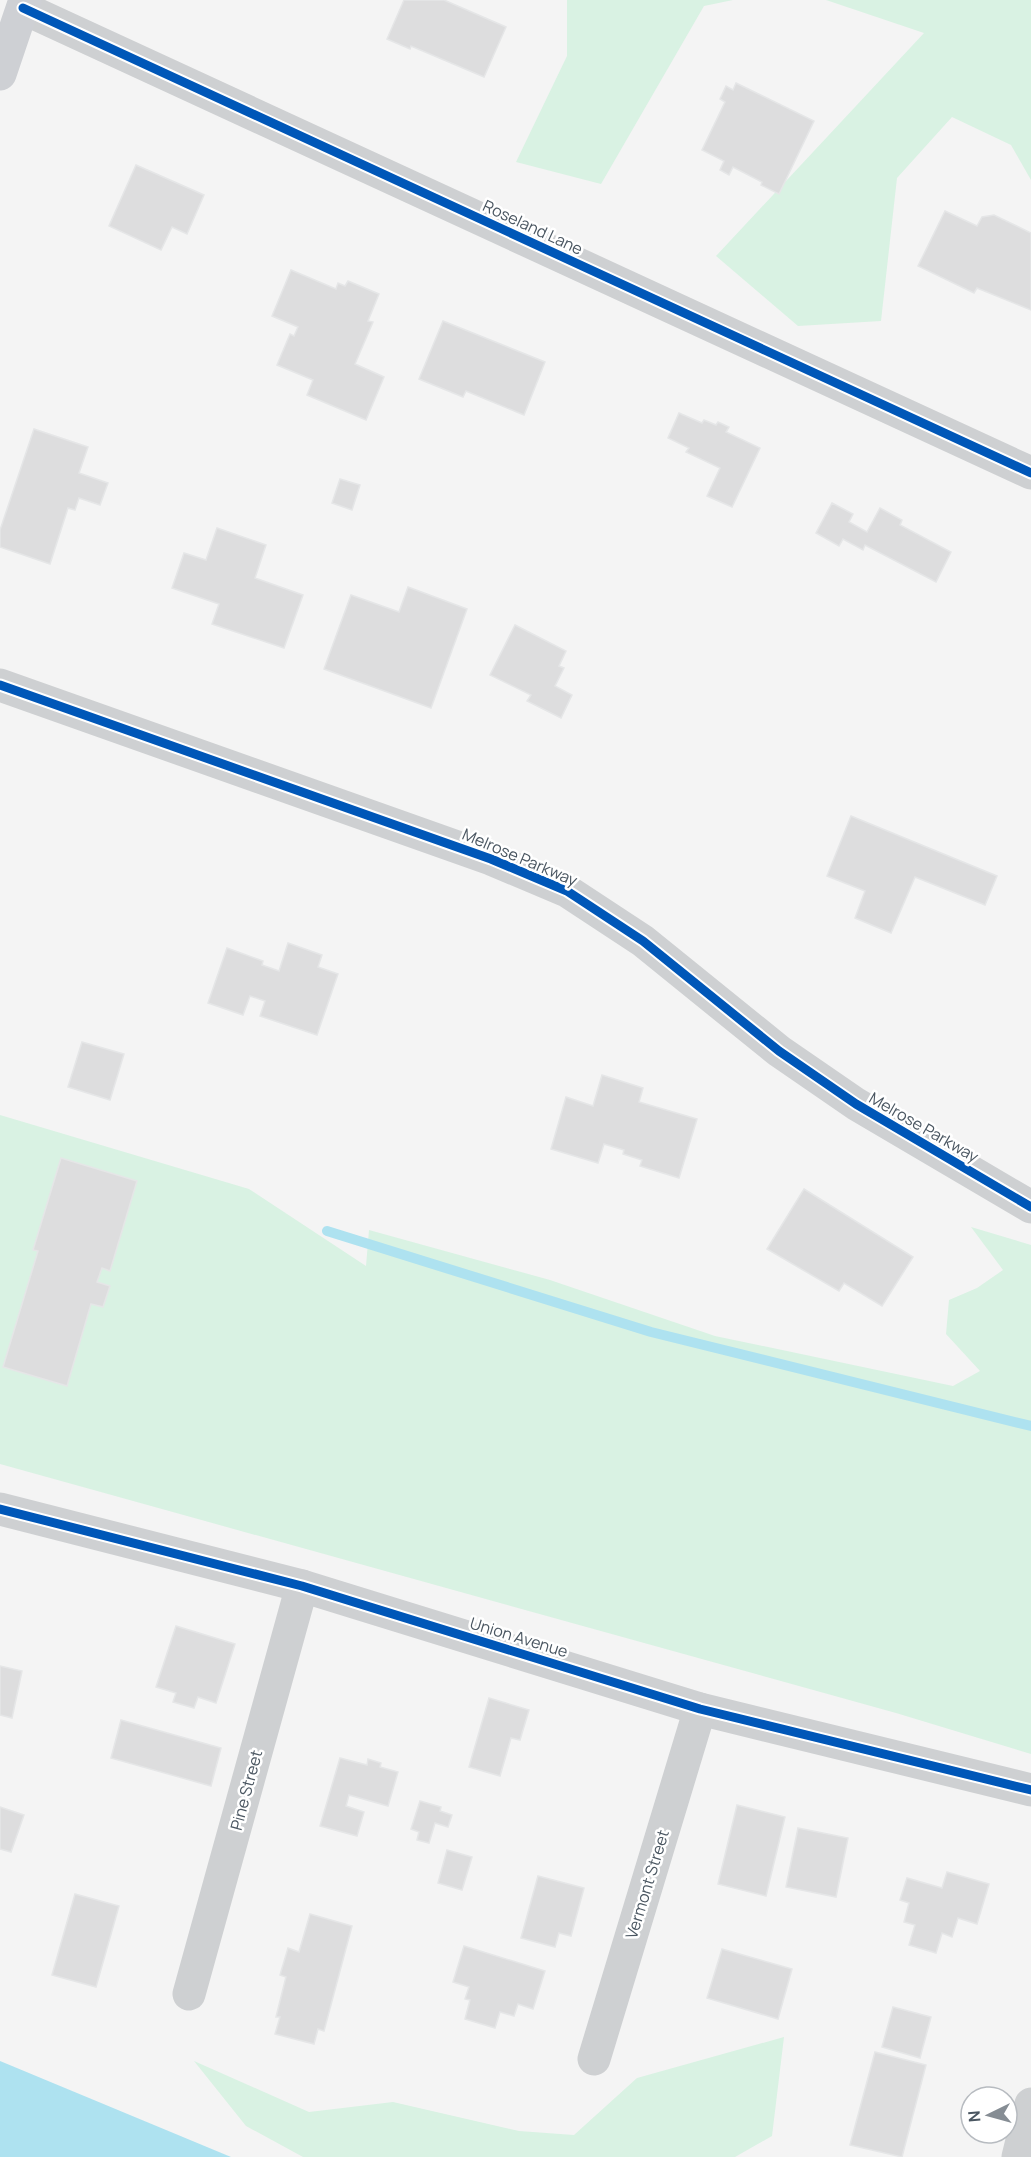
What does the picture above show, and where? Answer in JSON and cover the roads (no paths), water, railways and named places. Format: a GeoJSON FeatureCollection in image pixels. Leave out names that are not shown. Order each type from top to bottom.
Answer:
{"type":"FeatureCollection","features":[{"type":"Feature","properties":{"kind":"main road"},"geometry":{"type":"LineString","coordinates":[[0,74],[24,4]]}},
{"type":"Feature","properties":{"kind":"street","name":"Roseland Lane"},"geometry":{"type":"LineString","coordinates":[[24,4],[1031,473]]}},
{"type":"Feature","properties":{"kind":"street","name":"Melrose Parkway"},"geometry":{"type":"LineString","coordinates":[[0,685],[480,855],[567,891],[643,941],[779,1051],[856,1104],[1031,1207]]}},
{"type":"Feature","properties":{"kind":"street","name":"Union Avenue"},"geometry":{"type":"LineString","coordinates":[[0,1509],[302,1586],[700,1709],[1031,1790]]}},
{"type":"Feature","properties":{"kind":"street","name":"Pine Street"},"geometry":{"type":"LineString","coordinates":[[189,1994],[302,1586]]}},
{"type":"Feature","properties":{"kind":"street","name":"Vermont Street"},"geometry":{"type":"LineString","coordinates":[[594,2059],[700,1709]]}},
{"type":"Feature","properties":{"kind":"street"},"geometry":{"type":"LineString","coordinates":[[1018,2157],[1031,2104]]}},
{"type":"Feature","properties":{"kind":"water"},"geometry":{"type":"Polygon","coordinates":[[[0,2061],[231,2157],[0,2157],[0,2061]]]}},
{"type":"Feature","properties":{"kind":"waterway"},"geometry":{"type":"LineString","coordinates":[[327,1231],[651,1332],[1031,1426]]}}]}
